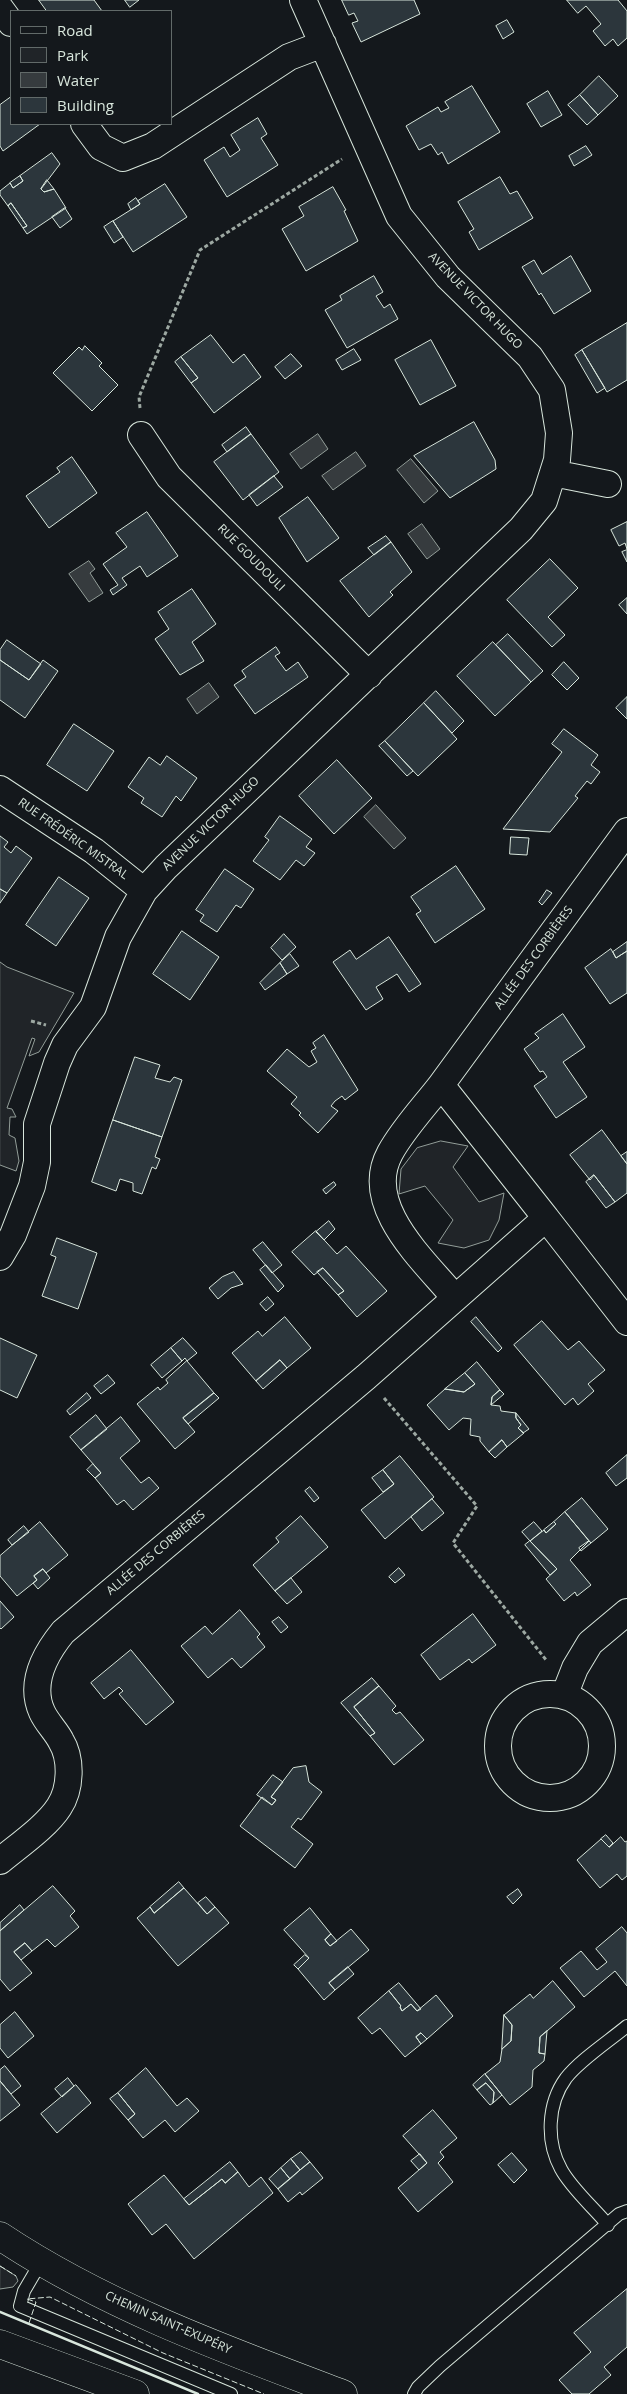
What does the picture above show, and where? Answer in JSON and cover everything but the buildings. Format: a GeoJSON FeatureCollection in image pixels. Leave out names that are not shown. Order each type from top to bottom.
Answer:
{"type":"FeatureCollection","features":[{"type":"Feature","properties":{"kind":"main road","name":"CHEMIN SAINT-EXUPÉRY"},"geometry":{"type":"LineString","coordinates":[[0,2236],[41,2262],[188,2334],[343,2394]]}},
{"type":"Feature","properties":{"kind":"main road"},"geometry":{"type":"LineString","coordinates":[[0,2344],[135,2394]]}},
{"type":"Feature","properties":{"kind":"street","name":"AVENUE VICTOR HUGO"},"geometry":{"type":"LineString","coordinates":[[0,1257],[13,1235],[32,1186],[37,1162],[37,1124],[57,1063],[65,1045],[94,1007],[118,937],[144,890],[534,515],[544,500],[553,473],[559,433],[552,390],[530,357],[455,284],[399,216],[368,142],[302,0]]}},
{"type":"Feature","properties":{"kind":"street"},"geometry":{"type":"LineString","coordinates":[[0,8],[10,22]]}},
{"type":"Feature","properties":{"kind":"street"},"geometry":{"type":"LineString","coordinates":[[85,125],[102,147],[123,158],[153,146],[289,57],[323,44]]}},
{"type":"Feature","properties":{"kind":"street","name":"RUE GOUDOULI"},"geometry":{"type":"LineString","coordinates":[[140,435],[169,477],[369,675]]}},
{"type":"Feature","properties":{"kind":"street"},"geometry":{"type":"LineString","coordinates":[[553,473],[608,484]]}},
{"type":"Feature","properties":{"kind":"street","name":"RUE FRÉDÉRIC MISTRAL"},"geometry":{"type":"LineString","coordinates":[[0,789],[94,851],[144,890]]}},
{"type":"Feature","properties":{"kind":"street","name":"ALLÉE DES CORBIÈRES"},"geometry":{"type":"LineString","coordinates":[[455,1298],[391,1217],[383,1194],[383,1174],[390,1153],[627,831]]}},
{"type":"Feature","properties":{"kind":"street"},"geometry":{"type":"LineString","coordinates":[[441,1085],[627,1322]]}},
{"type":"Feature","properties":{"kind":"street","name":"ALLÉE DES CORBIÈRES"},"geometry":{"type":"LineString","coordinates":[[0,1861],[48,1819],[60,1806],[66,1790],[69,1770],[67,1755],[61,1741],[41,1710],[38,1695],[43,1662],[51,1646],[63,1632],[366,1377],[546,1218]]}},
{"type":"Feature","properties":{"kind":"street"},"geometry":{"type":"LineString","coordinates":[[564,1696],[575,1668],[590,1643],[627,1612]]}},
{"type":"Feature","properties":{"kind":"lane"},"geometry":{"type":"LineString","coordinates":[[608,2225],[562,2171],[554,2154],[551,2140],[552,2113],[557,2093],[567,2078],[627,2026]]}},
{"type":"Feature","properties":{"kind":"lane"},"geometry":{"type":"LineString","coordinates":[[414,2394],[418,2387],[440,2366],[627,2211]]}},
{"type":"Feature","properties":{"kind":"lane"},"geometry":{"type":"LineString","coordinates":[[41,2262],[24,2291],[20,2306],[231,2394]]}},
{"type":"Feature","properties":{"kind":"path"},"geometry":{"type":"LineString","coordinates":[[140,435],[139,397],[200,250],[368,142]]}},
{"type":"Feature","properties":{"kind":"path"},"geometry":{"type":"LineString","coordinates":[[30,1021],[54,1028]]}},
{"type":"Feature","properties":{"kind":"path"},"geometry":{"type":"LineString","coordinates":[[366,1377],[477,1506],[453,1543],[545,1657],[564,1696]]}},
{"type":"Feature","properties":{"kind":"green space"},"geometry":{"type":"Polygon","coordinates":[[[0,962],[7,967],[74,993],[39,1052],[29,1056],[35,1039],[32,1038],[7,1108],[12,1109],[16,1117],[10,1117],[9,1135],[15,1138],[19,1161],[16,1171],[0,1165],[0,962]]]}},
{"type":"Feature","properties":{"kind":"green space"},"geometry":{"type":"Polygon","coordinates":[[[441,1141],[468,1146],[453,1167],[479,1202],[504,1193],[499,1220],[489,1240],[464,1248],[438,1243],[453,1220],[425,1186],[399,1194],[401,1169],[417,1148],[441,1141]]]}},
{"type":"Feature","properties":{"kind":"green space"},"geometry":{"type":"Polygon","coordinates":[[[0,2266],[16,2276],[18,2281],[13,2287],[0,2289],[0,2266]]]}},
{"type":"Feature","properties":{"kind":"water"},"geometry":{"type":"Polygon","coordinates":[[[318,434],[328,449],[301,469],[290,454],[318,434]]]}},
{"type":"Feature","properties":{"kind":"water"},"geometry":{"type":"Polygon","coordinates":[[[356,452],[366,466],[333,490],[322,476],[356,452]]]}},
{"type":"Feature","properties":{"kind":"water"},"geometry":{"type":"Polygon","coordinates":[[[411,459],[438,491],[424,503],[397,470],[411,459]]]}},
{"type":"Feature","properties":{"kind":"water"},"geometry":{"type":"Polygon","coordinates":[[[422,524],[440,549],[427,559],[408,534],[422,524]]]}},
{"type":"Feature","properties":{"kind":"water"},"geometry":{"type":"Polygon","coordinates":[[[89,561],[95,569],[90,573],[103,593],[89,602],[69,574],[89,561]]]}},
{"type":"Feature","properties":{"kind":"water"},"geometry":{"type":"Polygon","coordinates":[[[209,683],[219,697],[197,714],[187,699],[209,683]]]}},
{"type":"Feature","properties":{"kind":"water"},"geometry":{"type":"Polygon","coordinates":[[[376,805],[406,838],[394,849],[364,817],[376,805]]]}},
{"type":"Feature","properties":{"kind":"fence"},"geometry":{"type":"LineString","coordinates":[[0,2266],[16,2276]]}},
{"type":"Feature","properties":{"kind":"fence"},"geometry":{"type":"LineString","coordinates":[[29,2323],[36,2302],[27,2299],[50,2297],[163,2353],[264,2394]]}},
{"type":"Feature","properties":{"kind":"wall"},"geometry":{"type":"LineString","coordinates":[[0,2312],[198,2394]]}}]}
